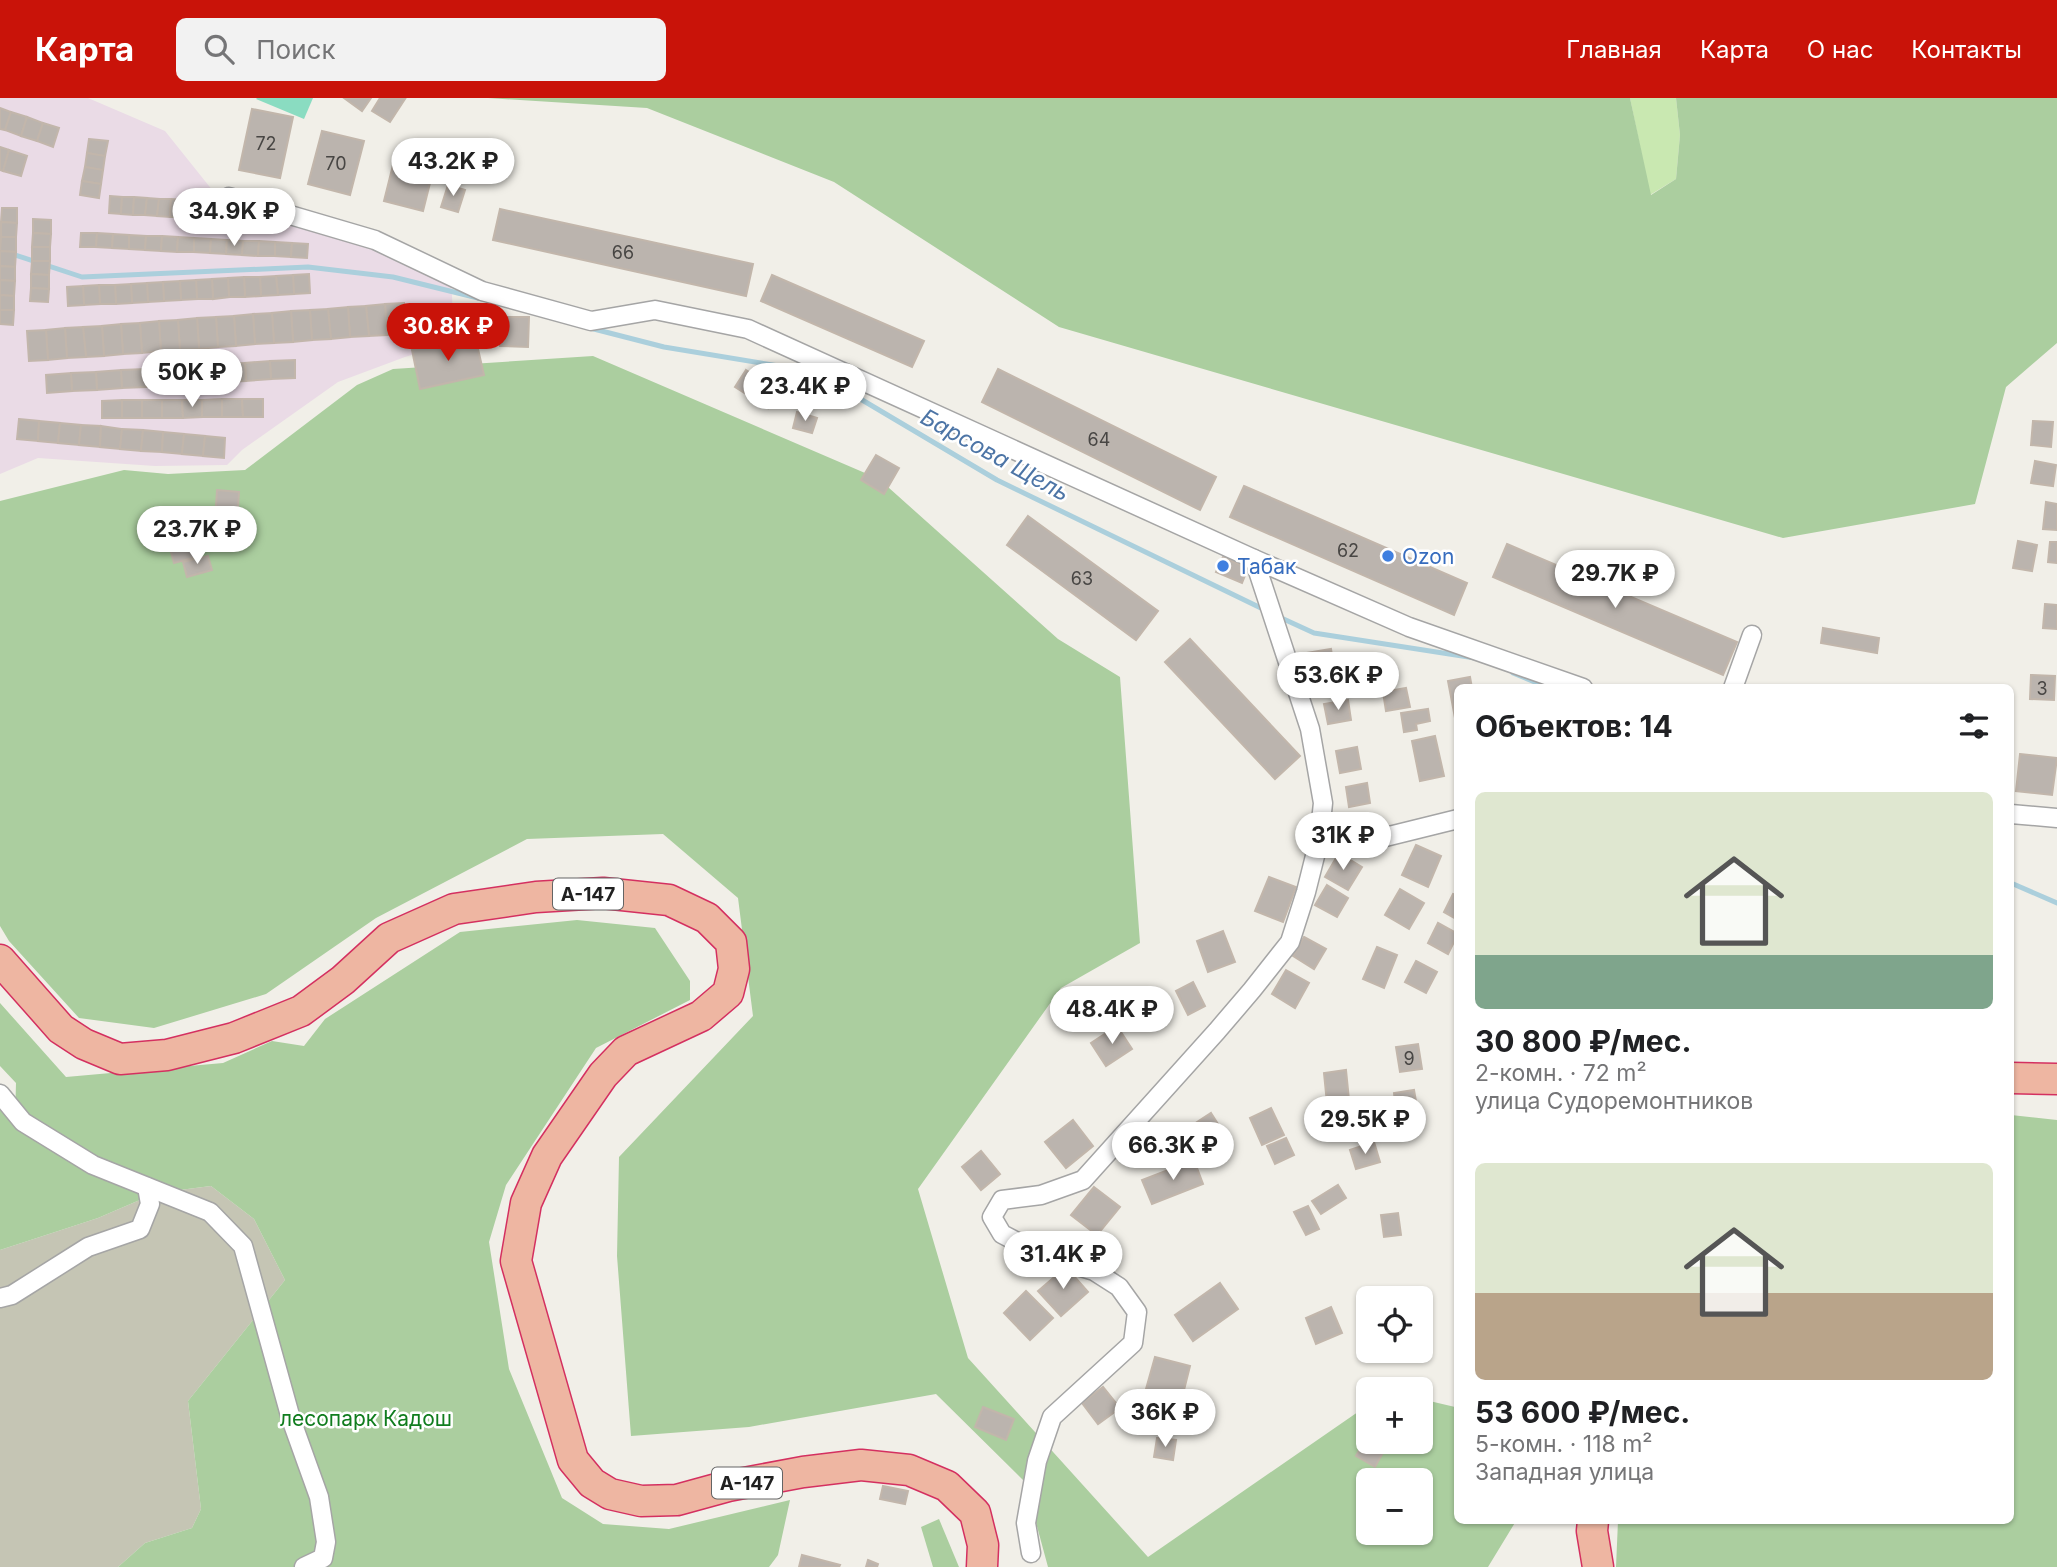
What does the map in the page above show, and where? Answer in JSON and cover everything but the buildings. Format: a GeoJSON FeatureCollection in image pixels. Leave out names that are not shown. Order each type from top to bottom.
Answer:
{"type":"FeatureCollection","features":[{"type":"Feature","properties":{"kind":"highway","name":"А-147"},"geometry":{"type":"LineString","coordinates":[[0,960],[61,1030],[84,1044],[120,1059],[167,1055],[234,1038],[301,1012],[343,980],[389,937],[454,909],[536,898],[603,893],[669,900],[707,918],[731,942],[734,969],[728,993],[701,1016],[626,1051],[597,1084],[547,1156],[526,1203],[516,1261],[573,1460],[592,1483],[610,1494],[641,1501],[677,1500],[728,1486],[850,1466],[909,1470],[947,1486],[975,1513],[983,1545],[982,1567]]}},
{"type":"Feature","properties":{"kind":"highway"},"geometry":{"type":"LineString","coordinates":[[2014,1078],[2057,1079]]}},
{"type":"Feature","properties":{"kind":"highway"},"geometry":{"type":"LineString","coordinates":[[1593,1524],[1598,1567]]}},
{"type":"Feature","properties":{"kind":"street"},"geometry":{"type":"LineString","coordinates":[[229,197],[375,240],[482,291],[591,321],[655,310],[748,329],[1409,627],[1572,684]]}},
{"type":"Feature","properties":{"kind":"street"},"geometry":{"type":"LineString","coordinates":[[1031,1553],[1026,1522],[1037,1461],[1052,1417],[1133,1343],[1137,1312],[1119,1287],[1094,1270],[1044,1256],[1002,1234],[992,1217],[1002,1200],[1041,1195],[1083,1180],[1217,1031],[1290,942],[1319,839],[1323,803],[1310,729],[1254,559]]}},
{"type":"Feature","properties":{"kind":"street"},"geometry":{"type":"LineString","coordinates":[[1734,684],[1752,635]]}},
{"type":"Feature","properties":{"kind":"street"},"geometry":{"type":"LineString","coordinates":[[2014,814],[2057,818]]}},
{"type":"Feature","properties":{"kind":"street"},"geometry":{"type":"LineString","coordinates":[[1319,839],[1369,841],[1454,820]]}},
{"type":"Feature","properties":{"kind":"street"},"geometry":{"type":"LineString","coordinates":[[0,1094],[23,1122],[93,1165],[210,1212],[243,1246],[291,1419],[318,1497],[326,1542],[323,1558],[304,1567]]}},
{"type":"Feature","properties":{"kind":"street"},"geometry":{"type":"LineString","coordinates":[[0,1298],[12,1295],[88,1247],[140,1228],[150,1204],[147,1187]]}},
{"type":"Feature","properties":{"kind":"shaded area"},"geometry":{"type":"Polygon","coordinates":[[[0,98],[88,98],[165,131],[213,191],[451,273],[454,342],[338,382],[242,450],[227,465],[155,466],[38,458],[0,474],[0,98]]]}},
{"type":"Feature","properties":{"kind":"shaded area"},"geometry":{"type":"Polygon","coordinates":[[[211,1186],[254,1219],[285,1280],[188,1401],[201,1509],[192,1528],[145,1543],[118,1567],[0,1567],[0,1250],[98,1218],[156,1193],[211,1186]]]}},
{"type":"Feature","properties":{"kind":"green space"},"geometry":{"type":"Polygon","coordinates":[[[257,98],[313,98],[304,119],[257,98]]]}},
{"type":"Feature","properties":{"kind":"green space"},"geometry":{"type":"Polygon","coordinates":[[[488,98],[1630,98],[1651,195],[1676,179],[1680,135],[1676,98],[2057,98],[2057,343],[2006,387],[1975,504],[1783,538],[1059,327],[834,182],[647,108],[488,98]]]}},
{"type":"Feature","properties":{"kind":"green space"},"geometry":{"type":"Polygon","coordinates":[[[1630,98],[1676,98],[1680,135],[1676,179],[1650,195],[1630,98]]]}},
{"type":"Feature","properties":{"kind":"green space"},"geometry":{"type":"Polygon","coordinates":[[[593,356],[879,479],[1058,639],[1120,677],[1140,943],[1061,988],[918,1189],[968,1358],[1148,1557],[1356,1413],[1356,1454],[1433,1454],[1433,1402],[1454,1407],[1454,1524],[1514,1524],[1488,1567],[1048,1567],[1025,1482],[936,1394],[749,1427],[631,1436],[617,1256],[619,1157],[753,1016],[738,898],[663,834],[527,839],[376,918],[266,994],[154,1028],[79,1018],[9,941],[0,926],[0,501],[124,470],[168,474],[245,470],[357,385],[393,369],[593,356]]]}},
{"type":"Feature","properties":{"kind":"green space","name":"лесопарк Кадош"},"geometry":{"type":"Polygon","coordinates":[[[577,920],[655,928],[690,981],[690,1000],[596,1048],[506,1185],[489,1242],[509,1369],[562,1498],[603,1524],[669,1529],[790,1500],[778,1555],[769,1567],[118,1567],[145,1543],[192,1528],[201,1509],[188,1401],[285,1280],[254,1219],[211,1186],[156,1193],[98,1218],[0,1250],[0,1109],[15,1119],[16,1083],[0,1066],[0,1003],[66,1077],[223,1063],[272,1041],[304,1046],[325,1019],[460,932],[577,920]]]}},
{"type":"Feature","properties":{"kind":"green space"},"geometry":{"type":"Polygon","coordinates":[[[2014,1115],[2057,1120],[2057,1567],[1616,1567],[1618,1524],[2014,1524],[2014,1115]]]}},
{"type":"Feature","properties":{"kind":"green space"},"geometry":{"type":"Polygon","coordinates":[[[939,1519],[959,1567],[933,1567],[921,1527],[939,1519]]]}},
{"type":"Feature","properties":{"kind":"waterway","name":"Барсова Щель"},"geometry":{"type":"LineString","coordinates":[[0,250],[82,277],[308,267],[393,277],[482,299]]}},
{"type":"Feature","properties":{"kind":"waterway","name":"Барсова Щель"},"geometry":{"type":"LineString","coordinates":[[590,328],[664,347],[815,372],[997,480],[1265,610]]}},
{"type":"Feature","properties":{"kind":"waterway","name":"Барсова Щель"},"geometry":{"type":"LineString","coordinates":[[1277,616],[1314,633],[1475,658]]}},
{"type":"Feature","properties":{"kind":"waterway","name":"Барсова Щель"},"geometry":{"type":"LineString","coordinates":[[1513,673],[1539,684]]}},
{"type":"Feature","properties":{"kind":"waterway","name":"Барсова Щель"},"geometry":{"type":"LineString","coordinates":[[2014,884],[2057,903]]}},
{"type":"Feature","properties":{"kind":"place","name":"Ozon"},"geometry":{"type":"Point","coordinates":[1388,556]}},
{"type":"Feature","properties":{"kind":"place","name":"Табак"},"geometry":{"type":"Point","coordinates":[1223,566]}}]}
